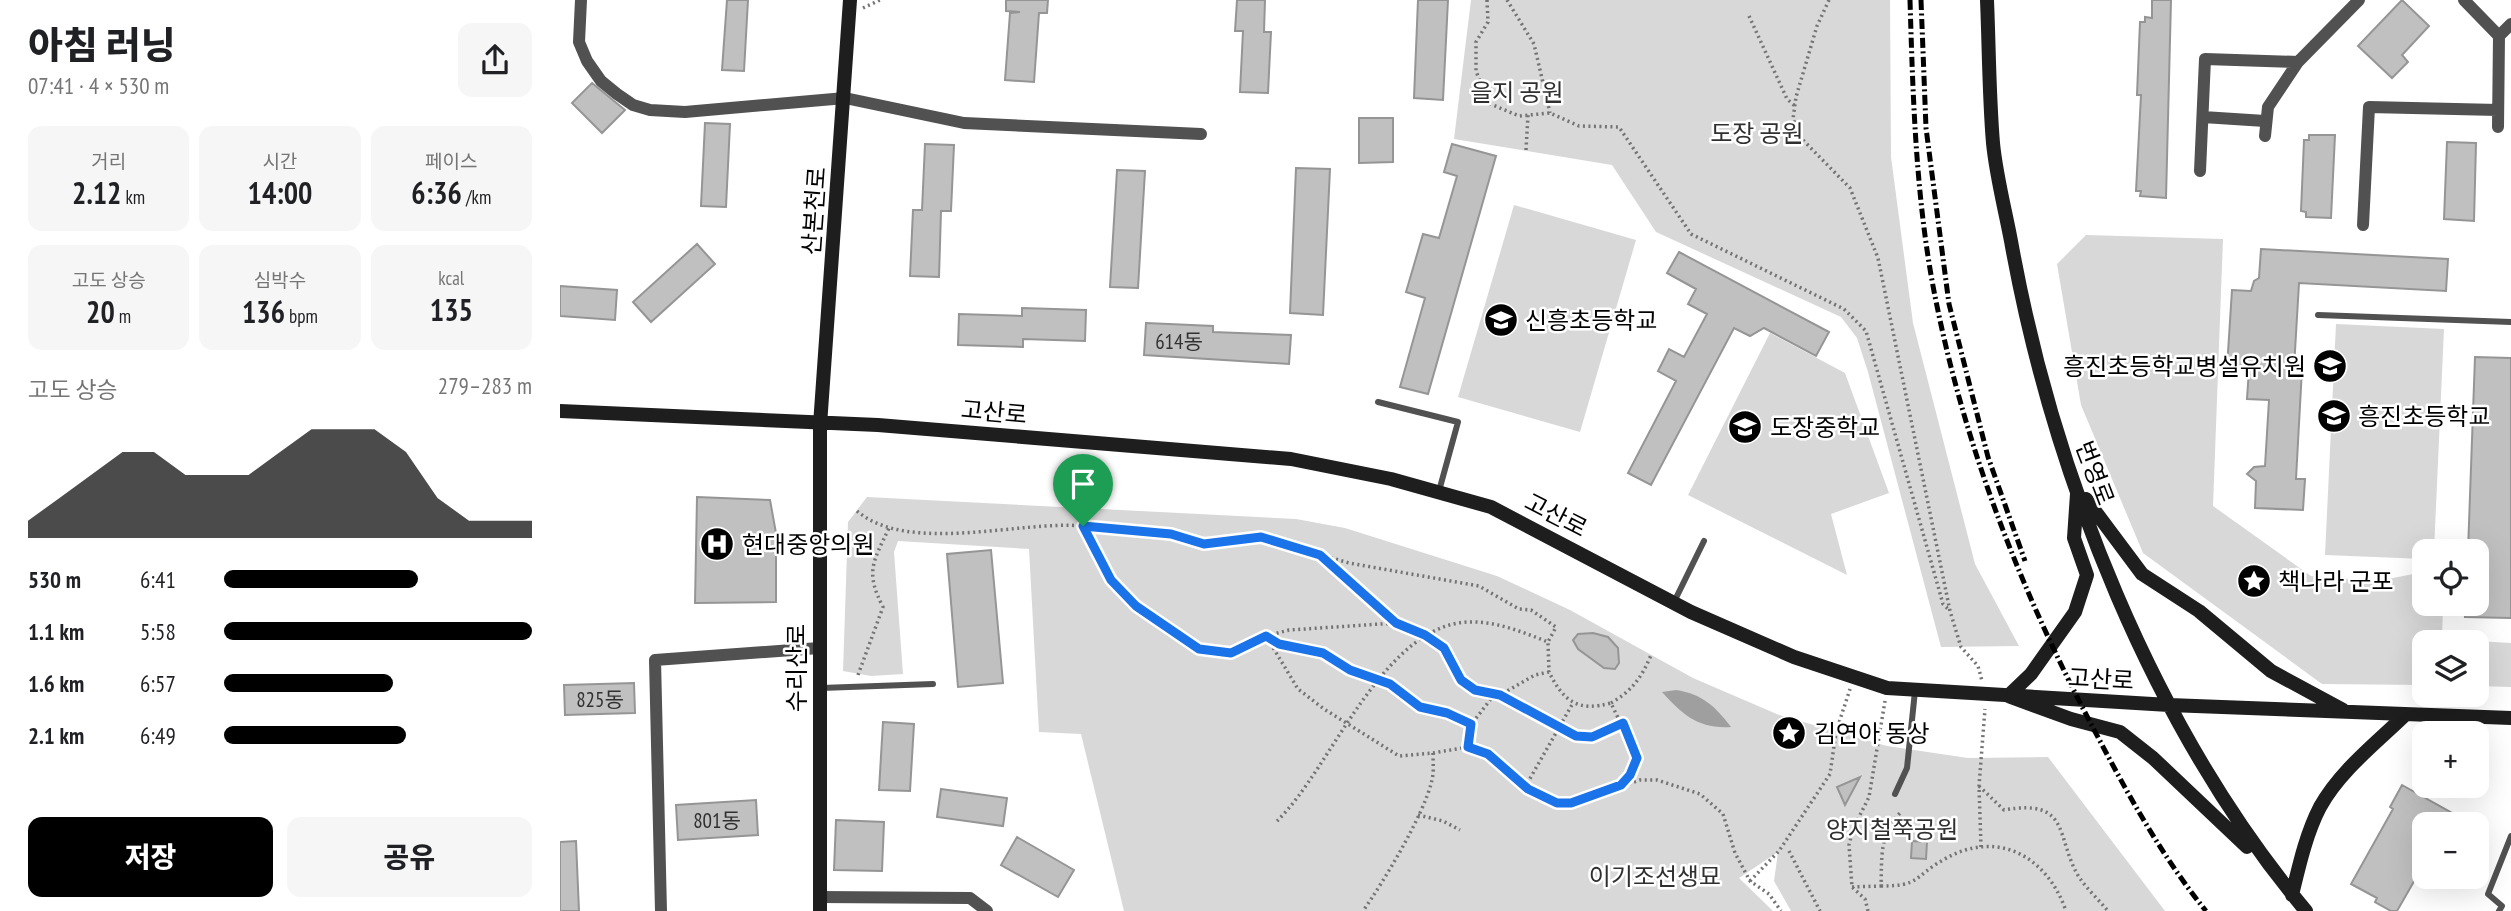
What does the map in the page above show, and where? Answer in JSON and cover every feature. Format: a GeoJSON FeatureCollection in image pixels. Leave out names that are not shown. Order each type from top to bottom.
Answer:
{"type":"FeatureCollection","features":[{"type":"Feature","properties":{"kind":"street"},"geometry":{"type":"LineString","coordinates":[[581,0],[579,42],[587,61],[601,81],[633,105],[650,110],[685,112],[845,98],[964,123],[1200,134]]}},
{"type":"Feature","properties":{"kind":"street","name":"산본천로"},"geometry":{"type":"LineString","coordinates":[[820,425],[850,0]]}},
{"type":"Feature","properties":{"kind":"street","name":"번영로"},"geometry":{"type":"LineString","coordinates":[[1987,0],[1993,144],[2023,311],[2057,435],[2107,573],[2169,705],[2231,813],[2266,864],[2306,911]]}},
{"type":"Feature","properties":{"kind":"street"},"geometry":{"type":"LineString","coordinates":[[2265,136],[2268,107],[2298,62],[2359,0]]}},
{"type":"Feature","properties":{"kind":"street"},"geometry":{"type":"LineString","coordinates":[[2463,0],[2499,36]]}},
{"type":"Feature","properties":{"kind":"street"},"geometry":{"type":"LineString","coordinates":[[2498,127],[2499,36],[2511,24]]}},
{"type":"Feature","properties":{"kind":"street"},"geometry":{"type":"LineString","coordinates":[[2200,171],[2205,59],[2298,62]]}},
{"type":"Feature","properties":{"kind":"street"},"geometry":{"type":"LineString","coordinates":[[2363,225],[2370,107],[2498,110]]}},
{"type":"Feature","properties":{"kind":"street"},"geometry":{"type":"LineString","coordinates":[[2203,117],[2266,121]]}},
{"type":"Feature","properties":{"kind":"street","name":"고산로"},"geometry":{"type":"LineString","coordinates":[[560,411],[820,425],[878,425],[1291,459],[1391,479],[1491,507],[1674,604],[1794,657],[1853,679],[1887,688],[2169,705],[2511,718]]}},
{"type":"Feature","properties":{"kind":"street","name":"수리산로"},"geometry":{"type":"LineString","coordinates":[[820,425],[820,904]]}},
{"type":"Feature","properties":{"kind":"street"},"geometry":{"type":"LineString","coordinates":[[2077,486],[2074,538],[2087,575],[2075,612],[2031,674],[2008,696],[2071,719],[2120,732],[2153,758],[2266,864]]}},
{"type":"Feature","properties":{"kind":"street"},"geometry":{"type":"LineString","coordinates":[[2077,486],[2142,574],[2199,611],[2271,671],[2344,711]]}},
{"type":"Feature","properties":{"kind":"street"},"geometry":{"type":"LineString","coordinates":[[661,911],[655,660],[819,648]]}},
{"type":"Feature","properties":{"kind":"street"},"geometry":{"type":"LineString","coordinates":[[2292,895],[2307,839],[2321,804],[2346,771],[2404,716]]}},
{"type":"Feature","properties":{"kind":"street"},"geometry":{"type":"LineString","coordinates":[[820,904],[970,898],[987,911]]}},
{"type":"Feature","properties":{"kind":"lane"},"geometry":{"type":"LineString","coordinates":[[2318,316],[2511,322]]}},
{"type":"Feature","properties":{"kind":"lane"},"geometry":{"type":"LineString","coordinates":[[1378,402],[1458,422],[1438,492]]}},
{"type":"Feature","properties":{"kind":"lane"},"geometry":{"type":"LineString","coordinates":[[1674,604],[1704,541]]}},
{"type":"Feature","properties":{"kind":"lane"},"geometry":{"type":"LineString","coordinates":[[819,688],[933,684]]}},
{"type":"Feature","properties":{"kind":"lane"},"geometry":{"type":"LineString","coordinates":[[1895,794],[1907,768],[1915,689]]}},
{"type":"Feature","properties":{"kind":"lane"},"geometry":{"type":"LineString","coordinates":[[2499,911],[2502,906],[2488,894],[2511,836]]}},
{"type":"Feature","properties":{"kind":"path"},"geometry":{"type":"LineString","coordinates":[[1487,0],[1488,22],[1476,42],[1476,71],[1488,103],[1518,116],[1550,113],[1579,126],[1604,124],[1619,127],[1691,233],[1844,309],[1866,331],[1943,604],[1950,611]]}},
{"type":"Feature","properties":{"kind":"path"},"geometry":{"type":"LineString","coordinates":[[1507,0],[1534,44],[1550,113]]}},
{"type":"Feature","properties":{"kind":"path"},"geometry":{"type":"LineString","coordinates":[[1829,0],[1817,26],[1793,118],[1801,138],[1850,187],[1878,258],[1950,611],[1961,647],[1978,666],[1986,696],[1979,786],[1981,847]]}},
{"type":"Feature","properties":{"kind":"path"},"geometry":{"type":"LineString","coordinates":[[1749,16],[1787,99],[1795,106]]}},
{"type":"Feature","properties":{"kind":"path"},"geometry":{"type":"LineString","coordinates":[[1526,150],[1528,115]]}},
{"type":"Feature","properties":{"kind":"path"},"geometry":{"type":"LineString","coordinates":[[857,511],[871,523],[889,528],[996,533],[1083,526],[1171,534],[1204,544],[1261,537],[1376,569],[1479,586],[1518,609],[1531,610],[1556,627],[1548,642],[1549,672],[1558,690],[1573,703],[1592,708],[1611,703],[1629,693],[1644,673],[1651,655]]}},
{"type":"Feature","properties":{"kind":"path"},"geometry":{"type":"LineString","coordinates":[[1083,526],[1111,580],[1136,606],[1199,649],[1231,653],[1266,636],[1289,630],[1396,623]]}},
{"type":"Feature","properties":{"kind":"path"},"geometry":{"type":"LineString","coordinates":[[854,687],[883,607],[871,584],[875,557],[889,528]]}},
{"type":"Feature","properties":{"kind":"path"},"geometry":{"type":"LineString","coordinates":[[1320,555],[1396,623],[1425,635],[1444,648],[1461,680],[1475,690],[1497,695],[1576,736],[1592,737],[1623,723]]}},
{"type":"Feature","properties":{"kind":"path"},"geometry":{"type":"LineString","coordinates":[[1277,821],[1290,809],[1348,724],[1358,704],[1379,678],[1425,635],[1447,625],[1476,622],[1522,632],[1548,642]]}},
{"type":"Feature","properties":{"kind":"path"},"geometry":{"type":"LineString","coordinates":[[1266,636],[1279,644],[1323,653],[1350,670],[1379,678],[1420,707],[1447,713],[1471,724]]}},
{"type":"Feature","properties":{"kind":"path"},"geometry":{"type":"LineString","coordinates":[[1266,636],[1298,688],[1324,709],[1399,756],[1468,747],[1488,754],[1528,789],[1557,803],[1571,803],[1640,780],[1657,780],[1700,794],[1715,804],[1723,814],[1735,853],[1750,881],[1769,894],[1781,911]]}},
{"type":"Feature","properties":{"kind":"path"},"geometry":{"type":"LineString","coordinates":[[1468,747],[1471,724],[1497,695],[1535,675],[1549,672]]}},
{"type":"Feature","properties":{"kind":"path"},"geometry":{"type":"LineString","coordinates":[[1750,881],[1779,851],[1830,774],[1836,732],[1853,679]]}},
{"type":"Feature","properties":{"kind":"path"},"geometry":{"type":"LineString","coordinates":[[1868,911],[1865,899],[1852,887],[1849,845],[1853,829],[1869,797],[1887,688]]}},
{"type":"Feature","properties":{"kind":"path"},"geometry":{"type":"LineString","coordinates":[[1528,789],[1528,782],[1573,703]]}},
{"type":"Feature","properties":{"kind":"path"},"geometry":{"type":"LineString","coordinates":[[1611,703],[1623,723],[1637,758],[1630,775],[1621,785]]}},
{"type":"Feature","properties":{"kind":"path"},"geometry":{"type":"LineString","coordinates":[[1363,911],[1379,888],[1418,815],[1433,779],[1433,753]]}},
{"type":"Feature","properties":{"kind":"path"},"geometry":{"type":"LineString","coordinates":[[1979,786],[2004,810],[2025,806],[2046,812],[2063,829],[2079,876],[2108,911]]}},
{"type":"Feature","properties":{"kind":"path"},"geometry":{"type":"LineString","coordinates":[[1881,886],[1882,840],[1889,824],[1901,812]]}},
{"type":"Feature","properties":{"kind":"path"},"geometry":{"type":"LineString","coordinates":[[1418,815],[1443,821],[1460,830]]}},
{"type":"Feature","properties":{"kind":"path"},"geometry":{"type":"LineString","coordinates":[[1852,887],[1906,886],[1921,879],[1941,861],[1981,847],[2001,847],[2025,855],[2044,870],[2058,888],[2066,911]]}},
{"type":"Feature","properties":{"kind":"path"},"geometry":{"type":"LineString","coordinates":[[1789,851],[1820,911]]}},
{"type":"Feature","properties":{"kind":"green space","name":"도장 공원"},"geometry":{"type":"Polygon","coordinates":[[[1471,0],[1890,0],[1891,157],[1913,323],[1975,564],[2019,646],[1941,647],[1868,372],[1857,338],[1841,317],[1656,232],[1612,165],[1454,139],[1471,0]]]}},
{"type":"Feature","properties":{"kind":"green space"},"geometry":{"type":"Polygon","coordinates":[[[1514,205],[1636,240],[1580,432],[1458,397],[1514,205]]]}},
{"type":"Feature","properties":{"kind":"green space"},"geometry":{"type":"Polygon","coordinates":[[[2086,235],[2223,239],[2213,506],[2311,576],[2377,581],[2412,574],[2412,616],[2443,616],[2442,630],[2412,630],[2412,685],[2322,684],[2143,553],[2081,405],[2057,264],[2086,235]]]}},
{"type":"Feature","properties":{"kind":"green space"},"geometry":{"type":"Polygon","coordinates":[[[2336,324],[2444,329],[2435,539],[2412,539],[2412,559],[2325,555],[2336,324]]]}},
{"type":"Feature","properties":{"kind":"green space"},"geometry":{"type":"Polygon","coordinates":[[[1770,333],[1845,373],[1889,493],[1831,514],[1847,575],[1688,495],[1770,333]]]}},
{"type":"Feature","properties":{"kind":"green space"},"geometry":{"type":"Polygon","coordinates":[[[867,497],[1296,519],[1345,528],[1497,576],[1570,610],[1693,678],[1779,715],[1887,746],[1968,758],[2048,757],[2165,911],[1791,911],[1774,881],[1778,852],[1739,878],[1773,911],[1124,911],[1081,734],[1039,732],[1029,549],[898,541],[894,552],[903,674],[871,676],[843,671],[848,522],[867,497]]]}},
{"type":"Feature","properties":{"kind":"green space"},"geometry":{"type":"Polygon","coordinates":[[[2489,642],[2511,643],[2511,687],[2489,686],[2489,642]]]}},
{"type":"Feature","properties":{"kind":"shaded area"},"geometry":{"type":"Polygon","coordinates":[[[1676,690],[1707,702],[1731,727],[1709,726],[1692,719],[1662,692],[1676,690]]]}},
{"type":"Feature","properties":{"kind":"building"},"geometry":{"type":"Polygon","coordinates":[[[727,0],[748,0],[744,71],[722,70],[727,0]]]}},
{"type":"Feature","properties":{"kind":"building"},"geometry":{"type":"Polygon","coordinates":[[[1006,0],[1048,0],[1047,13],[1039,13],[1034,82],[1005,80],[1010,13],[1020,12],[1006,11],[1006,0]]]}},
{"type":"Feature","properties":{"kind":"building"},"geometry":{"type":"Polygon","coordinates":[[[1237,0],[1265,0],[1264,32],[1271,32],[1268,93],[1240,92],[1243,31],[1235,31],[1237,0]]]}},
{"type":"Feature","properties":{"kind":"building"},"geometry":{"type":"Polygon","coordinates":[[[1418,0],[1448,0],[1443,100],[1414,98],[1418,0]]]}},
{"type":"Feature","properties":{"kind":"building"},"geometry":{"type":"Polygon","coordinates":[[[2152,0],[2171,0],[2166,198],[2140,196],[2141,191],[2136,191],[2141,95],[2137,95],[2140,22],[2145,22],[2145,17],[2152,18],[2152,0]]]}},
{"type":"Feature","properties":{"kind":"building"},"geometry":{"type":"Polygon","coordinates":[[[2402,0],[2429,26],[2402,55],[2408,62],[2392,78],[2358,46],[2402,0]]]}},
{"type":"Feature","properties":{"kind":"building"},"geometry":{"type":"Polygon","coordinates":[[[592,83],[625,110],[602,133],[572,103],[592,83]]]}},
{"type":"Feature","properties":{"kind":"building"},"geometry":{"type":"Polygon","coordinates":[[[1359,118],[1393,118],[1393,162],[1359,163],[1359,118]]]}},
{"type":"Feature","properties":{"kind":"building"},"geometry":{"type":"Polygon","coordinates":[[[705,123],[730,124],[726,207],[701,206],[705,123]]]}},
{"type":"Feature","properties":{"kind":"building"},"geometry":{"type":"Polygon","coordinates":[[[2309,135],[2335,135],[2331,218],[2306,217],[2306,212],[2301,211],[2304,140],[2309,140],[2309,135]]]}},
{"type":"Feature","properties":{"kind":"building"},"geometry":{"type":"Polygon","coordinates":[[[2447,142],[2476,143],[2474,221],[2444,219],[2447,142]]]}},
{"type":"Feature","properties":{"kind":"building"},"geometry":{"type":"Polygon","coordinates":[[[925,144],[954,145],[951,211],[941,211],[939,277],[910,276],[913,210],[922,210],[925,144]]]}},
{"type":"Feature","properties":{"kind":"building"},"geometry":{"type":"Polygon","coordinates":[[[1452,144],[1496,156],[1428,394],[1400,387],[1425,298],[1406,292],[1423,234],[1439,238],[1457,176],[1444,172],[1452,144]]]}},
{"type":"Feature","properties":{"kind":"building"},"geometry":{"type":"Polygon","coordinates":[[[1296,168],[1330,169],[1323,315],[1290,313],[1296,168]]]}},
{"type":"Feature","properties":{"kind":"building"},"geometry":{"type":"Polygon","coordinates":[[[1117,170],[1145,171],[1138,288],[1110,287],[1117,170]]]}},
{"type":"Feature","properties":{"kind":"building"},"geometry":{"type":"Polygon","coordinates":[[[697,244],[715,264],[651,322],[633,302],[697,244]]]}},
{"type":"Feature","properties":{"kind":"building","name":"흥진초등학교"},"geometry":{"type":"Polygon","coordinates":[[[2261,249],[2448,259],[2446,291],[2299,283],[2294,368],[2302,369],[2296,479],[2305,479],[2303,510],[2255,508],[2256,481],[2247,474],[2254,467],[2265,466],[2269,400],[2247,399],[2249,369],[2227,368],[2232,290],[2251,291],[2254,281],[2259,278],[2261,249]]]}},
{"type":"Feature","properties":{"kind":"building"},"geometry":{"type":"Polygon","coordinates":[[[1679,252],[1829,332],[1816,356],[1764,328],[1750,336],[1734,328],[1651,485],[1628,473],[1676,381],[1658,371],[1669,349],[1684,357],[1707,314],[1688,304],[1696,289],[1667,273],[1679,252]]]}},
{"type":"Feature","properties":{"kind":"building"},"geometry":{"type":"Polygon","coordinates":[[[560,286],[617,290],[615,320],[560,316],[560,286]]]}},
{"type":"Feature","properties":{"kind":"building"},"geometry":{"type":"Polygon","coordinates":[[[1022,308],[1086,310],[1085,341],[1023,339],[1023,347],[958,345],[959,314],[1022,316],[1022,308]]]}},
{"type":"Feature","properties":{"kind":"building"},"geometry":{"type":"Polygon","coordinates":[[[1146,323],[1213,326],[1213,332],[1291,335],[1289,364],[1144,355],[1146,323]]]}},
{"type":"Feature","properties":{"kind":"building"},"geometry":{"type":"Polygon","coordinates":[[[2475,357],[2511,358],[2511,618],[2465,617],[2489,616],[2489,539],[2468,539],[2475,357]]]}},
{"type":"Feature","properties":{"kind":"building"},"geometry":{"type":"Polygon","coordinates":[[[697,497],[770,500],[776,533],[776,602],[695,603],[697,497]]]}},
{"type":"Feature","properties":{"kind":"building"},"geometry":{"type":"Polygon","coordinates":[[[991,550],[1003,683],[958,687],[947,554],[991,550]]]}},
{"type":"Feature","properties":{"kind":"building"},"geometry":{"type":"Polygon","coordinates":[[[1593,633],[1608,637],[1618,648],[1619,663],[1615,669],[1604,668],[1578,649],[1573,640],[1578,634],[1593,633]]]}},
{"type":"Feature","properties":{"kind":"building"},"geometry":{"type":"Polygon","coordinates":[[[634,683],[635,713],[565,715],[564,685],[634,683]]]}},
{"type":"Feature","properties":{"kind":"building"},"geometry":{"type":"Polygon","coordinates":[[[883,722],[914,724],[910,791],[879,790],[883,722]]]}},
{"type":"Feature","properties":{"kind":"building"},"geometry":{"type":"Polygon","coordinates":[[[1860,777],[1845,805],[1837,787],[1860,777]]]}},
{"type":"Feature","properties":{"kind":"building"},"geometry":{"type":"Polygon","coordinates":[[[2402,785],[2412,791],[2412,798],[2425,798],[2450,812],[2412,812],[2412,885],[2397,911],[2391,911],[2375,902],[2377,898],[2351,884],[2393,809],[2390,807],[2402,785]]]}},
{"type":"Feature","properties":{"kind":"building"},"geometry":{"type":"Polygon","coordinates":[[[941,789],[1007,798],[1003,826],[937,817],[941,789]]]}},
{"type":"Feature","properties":{"kind":"building"},"geometry":{"type":"Polygon","coordinates":[[[756,800],[758,835],[678,840],[676,805],[756,800]]]}},
{"type":"Feature","properties":{"kind":"building"},"geometry":{"type":"Polygon","coordinates":[[[836,820],[884,822],[882,871],[834,870],[836,820]]]}},
{"type":"Feature","properties":{"kind":"building"},"geometry":{"type":"Polygon","coordinates":[[[1017,837],[1074,870],[1058,897],[1001,865],[1017,837]]]}},
{"type":"Feature","properties":{"kind":"building"},"geometry":{"type":"Polygon","coordinates":[[[576,841],[579,911],[560,911],[560,842],[576,841]]]}},
{"type":"Feature","properties":{"kind":"building"},"geometry":{"type":"Polygon","coordinates":[[[1912,841],[1927,842],[1926,859],[1911,858],[1912,841]]]}},
{"type":"Feature","properties":{"kind":"railway"},"geometry":{"type":"LineString","coordinates":[[1910,0],[1917,153],[1924,230],[1949,360],[1980,467],[2019,571],[2090,722],[2158,843],[2206,911]]}},
{"type":"Feature","properties":{"kind":"railway"},"geometry":{"type":"LineString","coordinates":[[1921,0],[1926,128],[1949,304],[1988,457],[2025,561]]}},
{"type":"Feature","properties":{"kind":"place","name":"신흥초등학교"},"geometry":{"type":"Point","coordinates":[1501,320]}},
{"type":"Feature","properties":{"kind":"place","name":"흥진초등학교병설유치원"},"geometry":{"type":"Point","coordinates":[2330,366]}},
{"type":"Feature","properties":{"kind":"place","name":"흥진초등학교"},"geometry":{"type":"Point","coordinates":[2334,416]}},
{"type":"Feature","properties":{"kind":"place","name":"도장중학교"},"geometry":{"type":"Point","coordinates":[1745,427]}},
{"type":"Feature","properties":{"kind":"place","name":"현대중앙의원"},"geometry":{"type":"Point","coordinates":[717,544]}},
{"type":"Feature","properties":{"kind":"place","name":"책나라 군포"},"geometry":{"type":"Point","coordinates":[2254,581]}},
{"type":"Feature","properties":{"kind":"place","name":"김연아 동상"},"geometry":{"type":"Point","coordinates":[1789,733]}},
{"type":"Feature","properties":{"kind":"route"},"geometry":{"type":"LineString","coordinates":[[1083,526],[1132,528],[1171,534],[1204,544],[1261,537],[1320,555],[1396,623],[1425,635],[1444,648],[1461,680],[1475,690],[1500,695],[1576,736],[1592,737],[1623,723],[1637,758],[1630,775],[1621,785],[1571,803],[1557,803],[1518,782],[1488,754],[1468,747],[1467,736],[1471,724],[1447,713],[1420,707],[1390,684],[1350,670],[1323,653],[1279,644],[1266,636],[1231,653],[1199,649],[1136,606],[1111,580],[1100,564],[1083,526]]}},
{"type":"Feature","properties":{"kind":"park label","name":"을지 공원"},"geometry":{"type":"Point","coordinates":[1517,92]}},
{"type":"Feature","properties":{"kind":"park label","name":"양지철쭉공원"},"geometry":{"type":"Point","coordinates":[1892,829]}},
{"type":"Feature","properties":{"kind":"park label","name":"이기조선생묘"},"geometry":{"type":"Point","coordinates":[1655,876]}}]}
